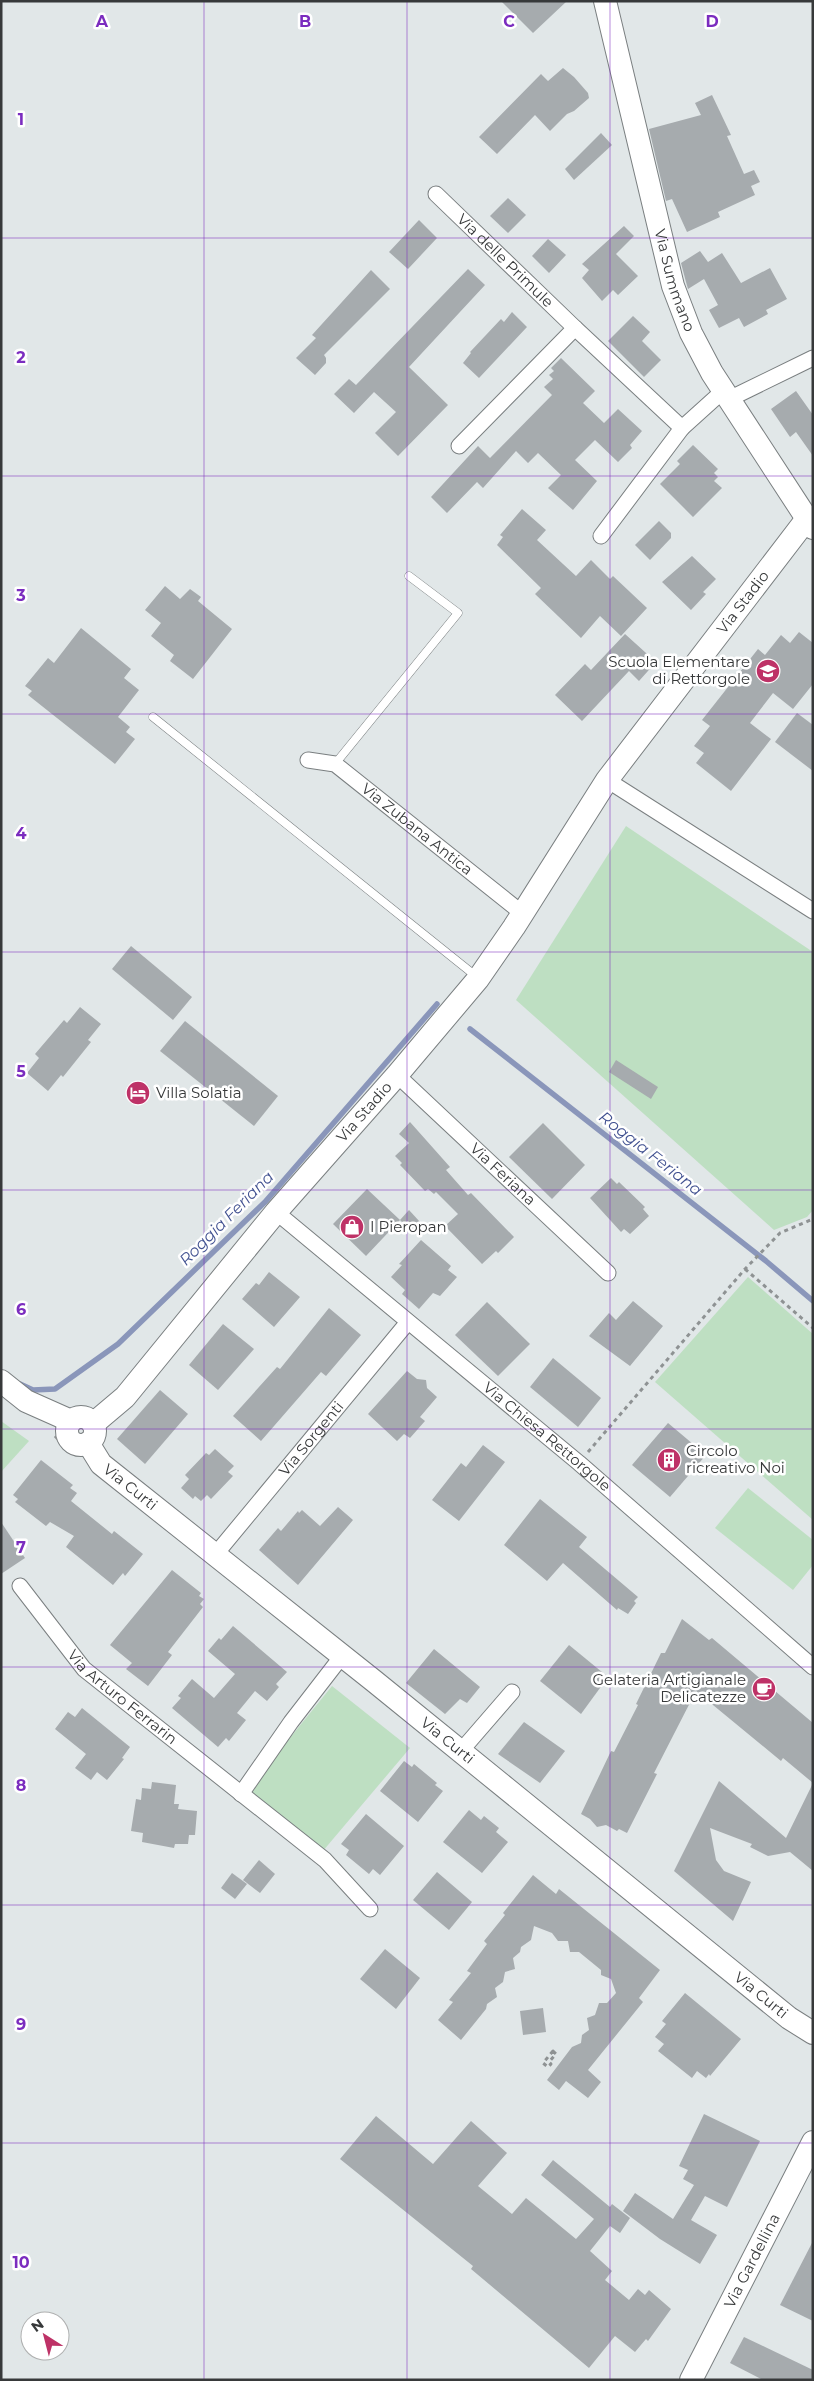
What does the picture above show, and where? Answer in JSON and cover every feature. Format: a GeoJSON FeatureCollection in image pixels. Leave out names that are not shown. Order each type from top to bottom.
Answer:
{"type":"FeatureCollection","features":[{"type":"Feature","properties":{"kind":"street","name":"Via Summano"},"geometry":{"type":"LineString","coordinates":[[605,1],[673,286],[691,333],[726,395],[809,524]]}},
{"type":"Feature","properties":{"kind":"street","name":"Via delle Primule"},"geometry":{"type":"LineString","coordinates":[[436,194],[682,428]]}},
{"type":"Feature","properties":{"kind":"street"},"geometry":{"type":"LineString","coordinates":[[459,446],[575,328]]}},
{"type":"Feature","properties":{"kind":"street"},"geometry":{"type":"LineString","coordinates":[[601,536],[682,428],[726,395],[813,358]]}},
{"type":"Feature","properties":{"kind":"street","name":"Via Stadio"},"geometry":{"type":"LineString","coordinates":[[91,1433],[125,1397],[276,1212],[397,1075],[478,979],[607,780],[809,524]]}},
{"type":"Feature","properties":{"kind":"street"},"geometry":{"type":"LineString","coordinates":[[308,760],[336,764]]}},
{"type":"Feature","properties":{"kind":"street","name":"Via Zubana Antica"},"geometry":{"type":"LineString","coordinates":[[336,764],[522,913]]}},
{"type":"Feature","properties":{"kind":"street"},"geometry":{"type":"LineString","coordinates":[[607,780],[813,911]]}},
{"type":"Feature","properties":{"kind":"street","name":"Via Feriana"},"geometry":{"type":"LineString","coordinates":[[397,1075],[608,1273]]}},
{"type":"Feature","properties":{"kind":"street","name":"Via Chiesa Rettorgole"},"geometry":{"type":"LineString","coordinates":[[276,1212],[578,1463],[813,1667]]}},
{"type":"Feature","properties":{"kind":"street","name":"Via Sorgenti"},"geometry":{"type":"LineString","coordinates":[[215,1555],[408,1322]]}},
{"type":"Feature","properties":{"kind":"street"},"geometry":{"type":"LineString","coordinates":[[1,1381],[26,1400],[71,1421],[67,1430],[69,1438],[76,1444],[91,1433]]}},
{"type":"Feature","properties":{"kind":"street","name":"Via Curti"},"geometry":{"type":"LineString","coordinates":[[91,1433],[101,1464],[342,1656],[782,2012],[813,2033]]}},
{"type":"Feature","properties":{"kind":"street","name":"Via Arturo Ferrarin"},"geometry":{"type":"LineString","coordinates":[[20,1586],[84,1669],[325,1860],[370,1909]]}},
{"type":"Feature","properties":{"kind":"street"},"geometry":{"type":"LineString","coordinates":[[241,1794],[291,1722],[342,1656]]}},
{"type":"Feature","properties":{"kind":"street"},"geometry":{"type":"LineString","coordinates":[[460,1752],[512,1692]]}},
{"type":"Feature","properties":{"kind":"street","name":"Via Gardellina"},"geometry":{"type":"LineString","coordinates":[[692,2380],[813,2142]]}},
{"type":"Feature","properties":{"kind":"lane"},"geometry":{"type":"LineString","coordinates":[[336,764],[458,613],[409,576]]}},
{"type":"Feature","properties":{"kind":"lane"},"geometry":{"type":"LineString","coordinates":[[153,717],[478,979]]}},
{"type":"Feature","properties":{"kind":"path"},"geometry":{"type":"LineString","coordinates":[[578,1463],[744,1269],[780,1234],[813,1219]]}},
{"type":"Feature","properties":{"kind":"path"},"geometry":{"type":"LineString","coordinates":[[744,1269],[813,1328]]}},
{"type":"Feature","properties":{"kind":"path"},"geometry":{"type":"LineString","coordinates":[[553,2051],[556,2054],[549,2062],[551,2064],[548,2067],[543,2063],[553,2051]]}},
{"type":"Feature","properties":{"kind":"green space"},"geometry":{"type":"Polygon","coordinates":[[[626,826],[813,952],[813,1210],[807,1217],[774,1230],[516,1000],[626,826]]]}},
{"type":"Feature","properties":{"kind":"green space"},"geometry":{"type":"Polygon","coordinates":[[[748,1277],[813,1334],[813,1520],[655,1382],[748,1277]]]}},
{"type":"Feature","properties":{"kind":"green space"},"geometry":{"type":"Polygon","coordinates":[[[1,1421],[29,1441],[1,1472],[1,1421]]]}},
{"type":"Feature","properties":{"kind":"green space"},"geometry":{"type":"Polygon","coordinates":[[[748,1488],[813,1540],[813,1565],[793,1590],[715,1528],[748,1488]]]}},
{"type":"Feature","properties":{"kind":"green space"},"geometry":{"type":"Polygon","coordinates":[[[332,1686],[410,1748],[317,1858],[245,1793],[332,1686]]]}},
{"type":"Feature","properties":{"kind":"building"},"geometry":{"type":"Polygon","coordinates":[[[501,1],[567,1],[533,33],[501,1]]]}},
{"type":"Feature","properties":{"kind":"building"},"geometry":{"type":"Polygon","coordinates":[[[563,68],[588,93],[589,98],[574,111],[567,114],[550,131],[535,115],[497,154],[479,137],[541,74],[548,81],[563,68]]]}},
{"type":"Feature","properties":{"kind":"building"},"geometry":{"type":"Polygon","coordinates":[[[712,95],[731,135],[727,136],[744,174],[754,170],[760,182],[751,186],[755,195],[718,212],[720,217],[687,232],[672,199],[666,201],[649,129],[701,115],[695,103],[712,95]]]}},
{"type":"Feature","properties":{"kind":"building"},"geometry":{"type":"Polygon","coordinates":[[[601,133],[612,145],[574,180],[565,169],[601,133]]]}},
{"type":"Feature","properties":{"kind":"building"},"geometry":{"type":"Polygon","coordinates":[[[508,198],[526,215],[508,233],[490,216],[508,198]]]}},
{"type":"Feature","properties":{"kind":"building"},"geometry":{"type":"Polygon","coordinates":[[[419,220],[437,238],[408,269],[389,252],[419,220]]]}},
{"type":"Feature","properties":{"kind":"building"},"geometry":{"type":"Polygon","coordinates":[[[624,226],[634,236],[616,254],[638,276],[618,295],[613,290],[602,301],[582,278],[589,270],[582,264],[624,226]]]}},
{"type":"Feature","properties":{"kind":"building"},"geometry":{"type":"Polygon","coordinates":[[[548,239],[566,255],[549,273],[532,256],[548,239]]]}},
{"type":"Feature","properties":{"kind":"building"},"geometry":{"type":"Polygon","coordinates":[[[700,251],[708,262],[722,253],[741,283],[770,268],[787,299],[766,310],[768,314],[744,327],[739,318],[719,328],[709,310],[718,305],[704,279],[688,289],[681,263],[700,251]]]}},
{"type":"Feature","properties":{"kind":"building"},"geometry":{"type":"Polygon","coordinates":[[[468,269],[485,285],[409,367],[448,405],[398,456],[375,433],[396,412],[374,392],[354,413],[334,394],[349,379],[356,385],[468,269]]]}},
{"type":"Feature","properties":{"kind":"building"},"geometry":{"type":"Polygon","coordinates":[[[371,270],[390,289],[324,355],[326,363],[315,375],[296,358],[316,338],[312,335],[371,270]]]}},
{"type":"Feature","properties":{"kind":"building"},"geometry":{"type":"Polygon","coordinates":[[[512,312],[527,327],[479,378],[463,363],[470,352],[501,319],[504,322],[512,312]]]}},
{"type":"Feature","properties":{"kind":"building"},"geometry":{"type":"Polygon","coordinates":[[[633,316],[650,332],[642,341],[661,360],[644,377],[608,341],[633,316]]]}},
{"type":"Feature","properties":{"kind":"building"},"geometry":{"type":"Polygon","coordinates":[[[561,358],[595,391],[583,403],[604,423],[618,409],[642,431],[630,445],[632,448],[618,462],[595,440],[575,460],[597,481],[573,510],[548,488],[561,475],[538,453],[528,463],[516,451],[483,488],[477,482],[447,513],[431,497],[478,446],[490,458],[552,395],[544,387],[553,379],[549,375],[554,371],[551,368],[561,358]]]}},
{"type":"Feature","properties":{"kind":"building"},"geometry":{"type":"Polygon","coordinates":[[[796,391],[813,415],[813,456],[796,432],[790,437],[771,409],[796,391]]]}},
{"type":"Feature","properties":{"kind":"building"},"geometry":{"type":"Polygon","coordinates":[[[693,445],[718,469],[714,473],[718,477],[714,481],[722,488],[693,517],[660,484],[680,464],[677,461],[693,445]]]}},
{"type":"Feature","properties":{"kind":"building"},"geometry":{"type":"Polygon","coordinates":[[[522,509],[546,530],[537,540],[576,576],[591,560],[610,579],[613,576],[647,608],[621,636],[600,616],[581,638],[535,594],[541,588],[497,545],[503,537],[500,535],[522,509]]]}},
{"type":"Feature","properties":{"kind":"building"},"geometry":{"type":"Polygon","coordinates":[[[659,521],[671,533],[671,538],[650,560],[635,545],[659,521]]]}},
{"type":"Feature","properties":{"kind":"building"},"geometry":{"type":"Polygon","coordinates":[[[692,556],[716,579],[703,592],[706,594],[691,610],[662,582],[692,556]]]}},
{"type":"Feature","properties":{"kind":"building"},"geometry":{"type":"Polygon","coordinates":[[[165,586],[180,599],[190,589],[201,597],[198,601],[232,629],[193,679],[170,661],[174,655],[151,636],[161,623],[145,610],[165,586]]]}},
{"type":"Feature","properties":{"kind":"building"},"geometry":{"type":"Polygon","coordinates":[[[81,628],[131,669],[124,678],[139,690],[118,717],[130,727],[126,732],[135,739],[115,764],[28,695],[32,691],[25,686],[48,658],[54,663],[81,628]]]}},
{"type":"Feature","properties":{"kind":"building"},"geometry":{"type":"Polygon","coordinates":[[[799,632],[813,643],[813,684],[793,709],[773,693],[750,723],[771,739],[731,791],[696,763],[704,753],[694,746],[710,726],[702,720],[758,649],[765,655],[781,635],[790,643],[799,632]]]}},
{"type":"Feature","properties":{"kind":"building"},"geometry":{"type":"Polygon","coordinates":[[[625,634],[656,662],[639,681],[629,671],[582,721],[555,695],[585,664],[591,670],[625,634]]]}},
{"type":"Feature","properties":{"kind":"building"},"geometry":{"type":"Polygon","coordinates":[[[797,713],[813,725],[813,771],[775,742],[797,713]]]}},
{"type":"Feature","properties":{"kind":"building"},"geometry":{"type":"Polygon","coordinates":[[[131,946],[192,997],[173,1020],[112,969],[131,946]]]}},
{"type":"Feature","properties":{"kind":"building"},"geometry":{"type":"Polygon","coordinates":[[[80,1007],[101,1024],[88,1040],[91,1042],[63,1077],[61,1075],[48,1091],[27,1073],[39,1058],[35,1054],[64,1020],[67,1023],[80,1007]]]}},
{"type":"Feature","properties":{"kind":"building"},"geometry":{"type":"Polygon","coordinates":[[[185,1021],[278,1096],[254,1126],[160,1051],[185,1021]]]}},
{"type":"Feature","properties":{"kind":"building"},"geometry":{"type":"Polygon","coordinates":[[[616,1060],[658,1087],[651,1099],[609,1072],[616,1060]]]}},
{"type":"Feature","properties":{"kind":"building"},"geometry":{"type":"Polygon","coordinates":[[[410,1122],[450,1167],[446,1170],[468,1195],[471,1193],[514,1237],[498,1253],[496,1251],[482,1264],[445,1226],[458,1214],[436,1192],[434,1194],[428,1189],[425,1191],[400,1165],[402,1163],[395,1156],[409,1143],[399,1134],[410,1122]]]}},
{"type":"Feature","properties":{"kind":"building"},"geometry":{"type":"Polygon","coordinates":[[[543,1123],[585,1165],[552,1199],[509,1157],[543,1123]]]}},
{"type":"Feature","properties":{"kind":"building"},"geometry":{"type":"Polygon","coordinates":[[[611,1178],[617,1184],[619,1182],[645,1207],[643,1209],[649,1216],[630,1234],[624,1229],[621,1232],[590,1198],[611,1178]]]}},
{"type":"Feature","properties":{"kind":"building"},"geometry":{"type":"Polygon","coordinates":[[[367,1189],[400,1220],[366,1256],[333,1224],[367,1189]]]}},
{"type":"Feature","properties":{"kind":"building"},"geometry":{"type":"Polygon","coordinates":[[[409,1210],[420,1222],[411,1231],[400,1220],[409,1210]]]}},
{"type":"Feature","properties":{"kind":"building"},"geometry":{"type":"Polygon","coordinates":[[[421,1240],[451,1266],[448,1270],[457,1277],[440,1296],[433,1293],[419,1309],[402,1294],[405,1290],[391,1277],[402,1265],[399,1264],[421,1240]]]}},
{"type":"Feature","properties":{"kind":"building"},"geometry":{"type":"Polygon","coordinates":[[[269,1272],[300,1297],[274,1327],[242,1299],[256,1283],[259,1285],[269,1272]]]}},
{"type":"Feature","properties":{"kind":"building"},"geometry":{"type":"Polygon","coordinates":[[[633,1301],[663,1326],[630,1366],[589,1336],[609,1313],[616,1320],[633,1301]]]}},
{"type":"Feature","properties":{"kind":"building"},"geometry":{"type":"Polygon","coordinates":[[[487,1302],[530,1344],[498,1376],[455,1335],[487,1302]]]}},
{"type":"Feature","properties":{"kind":"building"},"geometry":{"type":"Polygon","coordinates":[[[329,1308],[361,1335],[326,1376],[321,1372],[261,1441],[233,1416],[277,1367],[280,1369],[329,1308]]]}},
{"type":"Feature","properties":{"kind":"building"},"geometry":{"type":"Polygon","coordinates":[[[223,1324],[254,1349],[218,1390],[189,1365],[223,1324]]]}},
{"type":"Feature","properties":{"kind":"building"},"geometry":{"type":"Polygon","coordinates":[[[553,1358],[601,1398],[578,1427],[530,1387],[553,1358]]]}},
{"type":"Feature","properties":{"kind":"building"},"geometry":{"type":"Polygon","coordinates":[[[407,1371],[417,1379],[426,1380],[427,1388],[437,1397],[420,1417],[425,1421],[410,1438],[404,1434],[397,1441],[368,1414],[407,1371]]]}},
{"type":"Feature","properties":{"kind":"building"},"geometry":{"type":"Polygon","coordinates":[[[160,1390],[188,1414],[145,1464],[117,1439],[160,1390]]]}},
{"type":"Feature","properties":{"kind":"building","name":"Circolo ricreativo Noi"},"geometry":{"type":"Polygon","coordinates":[[[668,1423],[706,1455],[670,1497],[632,1465],[668,1423]]]}},
{"type":"Feature","properties":{"kind":"building"},"geometry":{"type":"Polygon","coordinates":[[[483,1445],[505,1462],[459,1521],[432,1500],[461,1463],[466,1467],[483,1445]]]}},
{"type":"Feature","properties":{"kind":"building"},"geometry":{"type":"Polygon","coordinates":[[[215,1449],[234,1466],[228,1472],[233,1476],[211,1499],[207,1495],[201,1501],[195,1496],[193,1499],[181,1488],[189,1479],[185,1475],[206,1453],[209,1455],[215,1449]]]}},
{"type":"Feature","properties":{"kind":"building"},"geometry":{"type":"Polygon","coordinates":[[[41,1460],[73,1485],[70,1488],[77,1493],[71,1501],[112,1534],[114,1531],[143,1554],[125,1576],[123,1573],[113,1585],[66,1547],[74,1536],[50,1522],[46,1526],[15,1502],[18,1499],[13,1495],[41,1460]]]}},
{"type":"Feature","properties":{"kind":"building"},"geometry":{"type":"Polygon","coordinates":[[[540,1499],[587,1537],[579,1547],[638,1597],[628,1614],[618,1608],[617,1610],[563,1563],[547,1581],[504,1545],[540,1499]]]}},
{"type":"Feature","properties":{"kind":"building"},"geometry":{"type":"Polygon","coordinates":[[[338,1507],[353,1520],[298,1585],[259,1550],[278,1528],[281,1531],[298,1511],[299,1513],[302,1510],[320,1526],[338,1507]]]}},
{"type":"Feature","properties":{"kind":"building"},"geometry":{"type":"Polygon","coordinates":[[[1,1522],[25,1558],[1,1574],[1,1522]]]}},
{"type":"Feature","properties":{"kind":"building"},"geometry":{"type":"Polygon","coordinates":[[[172,1570],[201,1593],[199,1596],[204,1599],[200,1604],[203,1607],[168,1652],[172,1655],[148,1686],[126,1669],[132,1663],[110,1645],[172,1570]]]}},
{"type":"Feature","properties":{"kind":"building"},"geometry":{"type":"Polygon","coordinates":[[[682,1619],[709,1640],[712,1638],[813,1723],[813,1783],[783,1758],[781,1761],[696,1691],[654,1773],[657,1774],[627,1833],[619,1829],[617,1831],[606,1825],[597,1827],[590,1819],[581,1814],[611,1751],[614,1752],[638,1705],[636,1704],[661,1653],[665,1653],[682,1619]]]}},
{"type":"Feature","properties":{"kind":"building"},"geometry":{"type":"Polygon","coordinates":[[[233,1626],[287,1672],[276,1684],[279,1687],[267,1701],[255,1691],[237,1713],[246,1720],[229,1741],[226,1738],[218,1747],[172,1708],[181,1698],[178,1696],[192,1679],[214,1698],[235,1674],[208,1651],[233,1626]]]}},
{"type":"Feature","properties":{"kind":"building"},"geometry":{"type":"Polygon","coordinates":[[[569,1645],[608,1677],[581,1714],[540,1681],[569,1645]]]}},
{"type":"Feature","properties":{"kind":"building"},"geometry":{"type":"Polygon","coordinates":[[[434,1649],[480,1687],[467,1703],[460,1699],[445,1714],[406,1683],[434,1649]]]}},
{"type":"Feature","properties":{"kind":"building"},"geometry":{"type":"Polygon","coordinates":[[[82,1708],[130,1747],[122,1758],[124,1759],[107,1780],[97,1772],[91,1780],[75,1768],[86,1754],[55,1729],[68,1712],[75,1717],[82,1708]]]}},
{"type":"Feature","properties":{"kind":"building"},"geometry":{"type":"Polygon","coordinates":[[[524,1722],[565,1751],[540,1783],[498,1754],[524,1722]]]}},
{"type":"Feature","properties":{"kind":"building"},"geometry":{"type":"Polygon","coordinates":[[[404,1761],[412,1767],[414,1764],[437,1783],[435,1785],[443,1791],[418,1822],[380,1791],[404,1761]]]}},
{"type":"Feature","properties":{"kind":"building"},"geometry":{"type":"Polygon","coordinates":[[[719,1781],[786,1838],[813,1783],[813,1871],[790,1852],[768,1856],[750,1847],[752,1844],[710,1828],[716,1860],[724,1871],[751,1882],[733,1921],[674,1871],[719,1781]]]}},
{"type":"Feature","properties":{"kind":"building"},"geometry":{"type":"Polygon","coordinates":[[[152,1782],[176,1785],[174,1804],[179,1804],[178,1809],[197,1811],[195,1835],[189,1835],[188,1844],[175,1844],[174,1848],[142,1842],[143,1833],[131,1831],[136,1799],[141,1800],[142,1788],[151,1789],[152,1782]]]}},
{"type":"Feature","properties":{"kind":"building"},"geometry":{"type":"Polygon","coordinates":[[[469,1810],[481,1820],[484,1816],[499,1828],[496,1832],[508,1842],[482,1873],[443,1842],[469,1810]]]}},
{"type":"Feature","properties":{"kind":"building"},"geometry":{"type":"Polygon","coordinates":[[[366,1814],[404,1846],[380,1875],[373,1869],[369,1874],[346,1855],[349,1850],[341,1844],[366,1814]]]}},
{"type":"Feature","properties":{"kind":"building"},"geometry":{"type":"Polygon","coordinates":[[[259,1860],[275,1874],[260,1893],[243,1880],[259,1860]]]}},
{"type":"Feature","properties":{"kind":"building"},"geometry":{"type":"Polygon","coordinates":[[[437,1872],[472,1902],[449,1930],[413,1900],[437,1872]]]}},
{"type":"Feature","properties":{"kind":"building"},"geometry":{"type":"Polygon","coordinates":[[[232,1873],[247,1884],[235,1899],[221,1888],[232,1873]]]}},
{"type":"Feature","properties":{"kind":"building"},"geometry":{"type":"Polygon","coordinates":[[[533,1875],[556,1894],[559,1889],[660,1970],[639,1998],[643,2002],[588,2070],[601,2082],[588,2098],[566,2081],[559,2090],[547,2080],[572,2047],[581,2043],[582,2035],[589,2030],[587,2018],[595,2015],[599,2003],[607,2003],[616,1993],[611,1979],[601,1975],[601,1970],[579,1952],[570,1952],[568,1941],[558,1941],[552,1933],[534,1926],[531,1940],[521,1947],[520,1952],[513,1958],[515,1969],[505,1972],[503,1982],[495,1988],[497,1997],[487,2004],[486,2009],[461,2040],[438,2020],[453,2002],[449,2000],[471,1973],[467,1971],[487,1944],[484,1941],[533,1875]]]}},
{"type":"Feature","properties":{"kind":"building"},"geometry":{"type":"Polygon","coordinates":[[[385,1949],[420,1978],[396,2009],[360,1979],[385,1949]]]}},
{"type":"Feature","properties":{"kind":"building"},"geometry":{"type":"Polygon","coordinates":[[[685,1993],[741,2039],[710,2076],[709,2074],[706,2078],[697,2071],[692,2078],[658,2051],[664,2044],[655,2037],[666,2024],[662,2021],[685,1993]]]}},
{"type":"Feature","properties":{"kind":"building"},"geometry":{"type":"Polygon","coordinates":[[[543,2008],[546,2032],[523,2035],[520,2011],[543,2008]]]}},
{"type":"Feature","properties":{"kind":"building"},"geometry":{"type":"Polygon","coordinates":[[[704,2114],[760,2141],[727,2207],[705,2196],[691,2220],[717,2235],[700,2264],[660,2239],[623,2211],[635,2193],[673,2219],[694,2185],[683,2179],[688,2170],[679,2166],[704,2114]]]}},
{"type":"Feature","properties":{"kind":"building"},"geometry":{"type":"Polygon","coordinates":[[[376,2116],[433,2164],[471,2121],[507,2153],[478,2186],[512,2214],[526,2198],[576,2239],[594,2219],[541,2175],[553,2160],[610,2207],[612,2204],[630,2218],[620,2233],[610,2226],[590,2251],[612,2271],[605,2280],[629,2300],[638,2289],[645,2295],[649,2290],[671,2309],[648,2341],[646,2339],[635,2352],[615,2336],[589,2368],[471,2269],[473,2266],[340,2159],[376,2116]]]}},
{"type":"Feature","properties":{"kind":"building"},"geometry":{"type":"Polygon","coordinates":[[[813,2241],[813,2321],[780,2305],[813,2241]]]}},
{"type":"Feature","properties":{"kind":"building"},"geometry":{"type":"Polygon","coordinates":[[[744,2337],[813,2370],[813,2380],[763,2380],[730,2363],[744,2337]]]}},
{"type":"Feature","properties":{"kind":"waterway","name":"Roggia Feriana"},"geometry":{"type":"LineString","coordinates":[[20,1384],[33,1390],[55,1389],[118,1344],[265,1202],[437,1004]]}},
{"type":"Feature","properties":{"kind":"waterway","name":"Roggia Feriana"},"geometry":{"type":"LineString","coordinates":[[470,1029],[766,1261],[813,1301]]}},
{"type":"Feature","properties":{"kind":"place","name":"Scuola Elementare di Rettorgole"},"geometry":{"type":"Point","coordinates":[768,671]}},
{"type":"Feature","properties":{"kind":"place","name":"Villa Solatia"},"geometry":{"type":"Point","coordinates":[138,1093]}},
{"type":"Feature","properties":{"kind":"place","name":"I Pieropan"},"geometry":{"type":"Point","coordinates":[352,1227]}},
{"type":"Feature","properties":{"kind":"place","name":"Circolo ricreativo Noi"},"geometry":{"type":"Point","coordinates":[669,1460]}},
{"type":"Feature","properties":{"kind":"place","name":"Gelateria Artigianale Delicatezze"},"geometry":{"type":"Point","coordinates":[764,1689]}}]}
